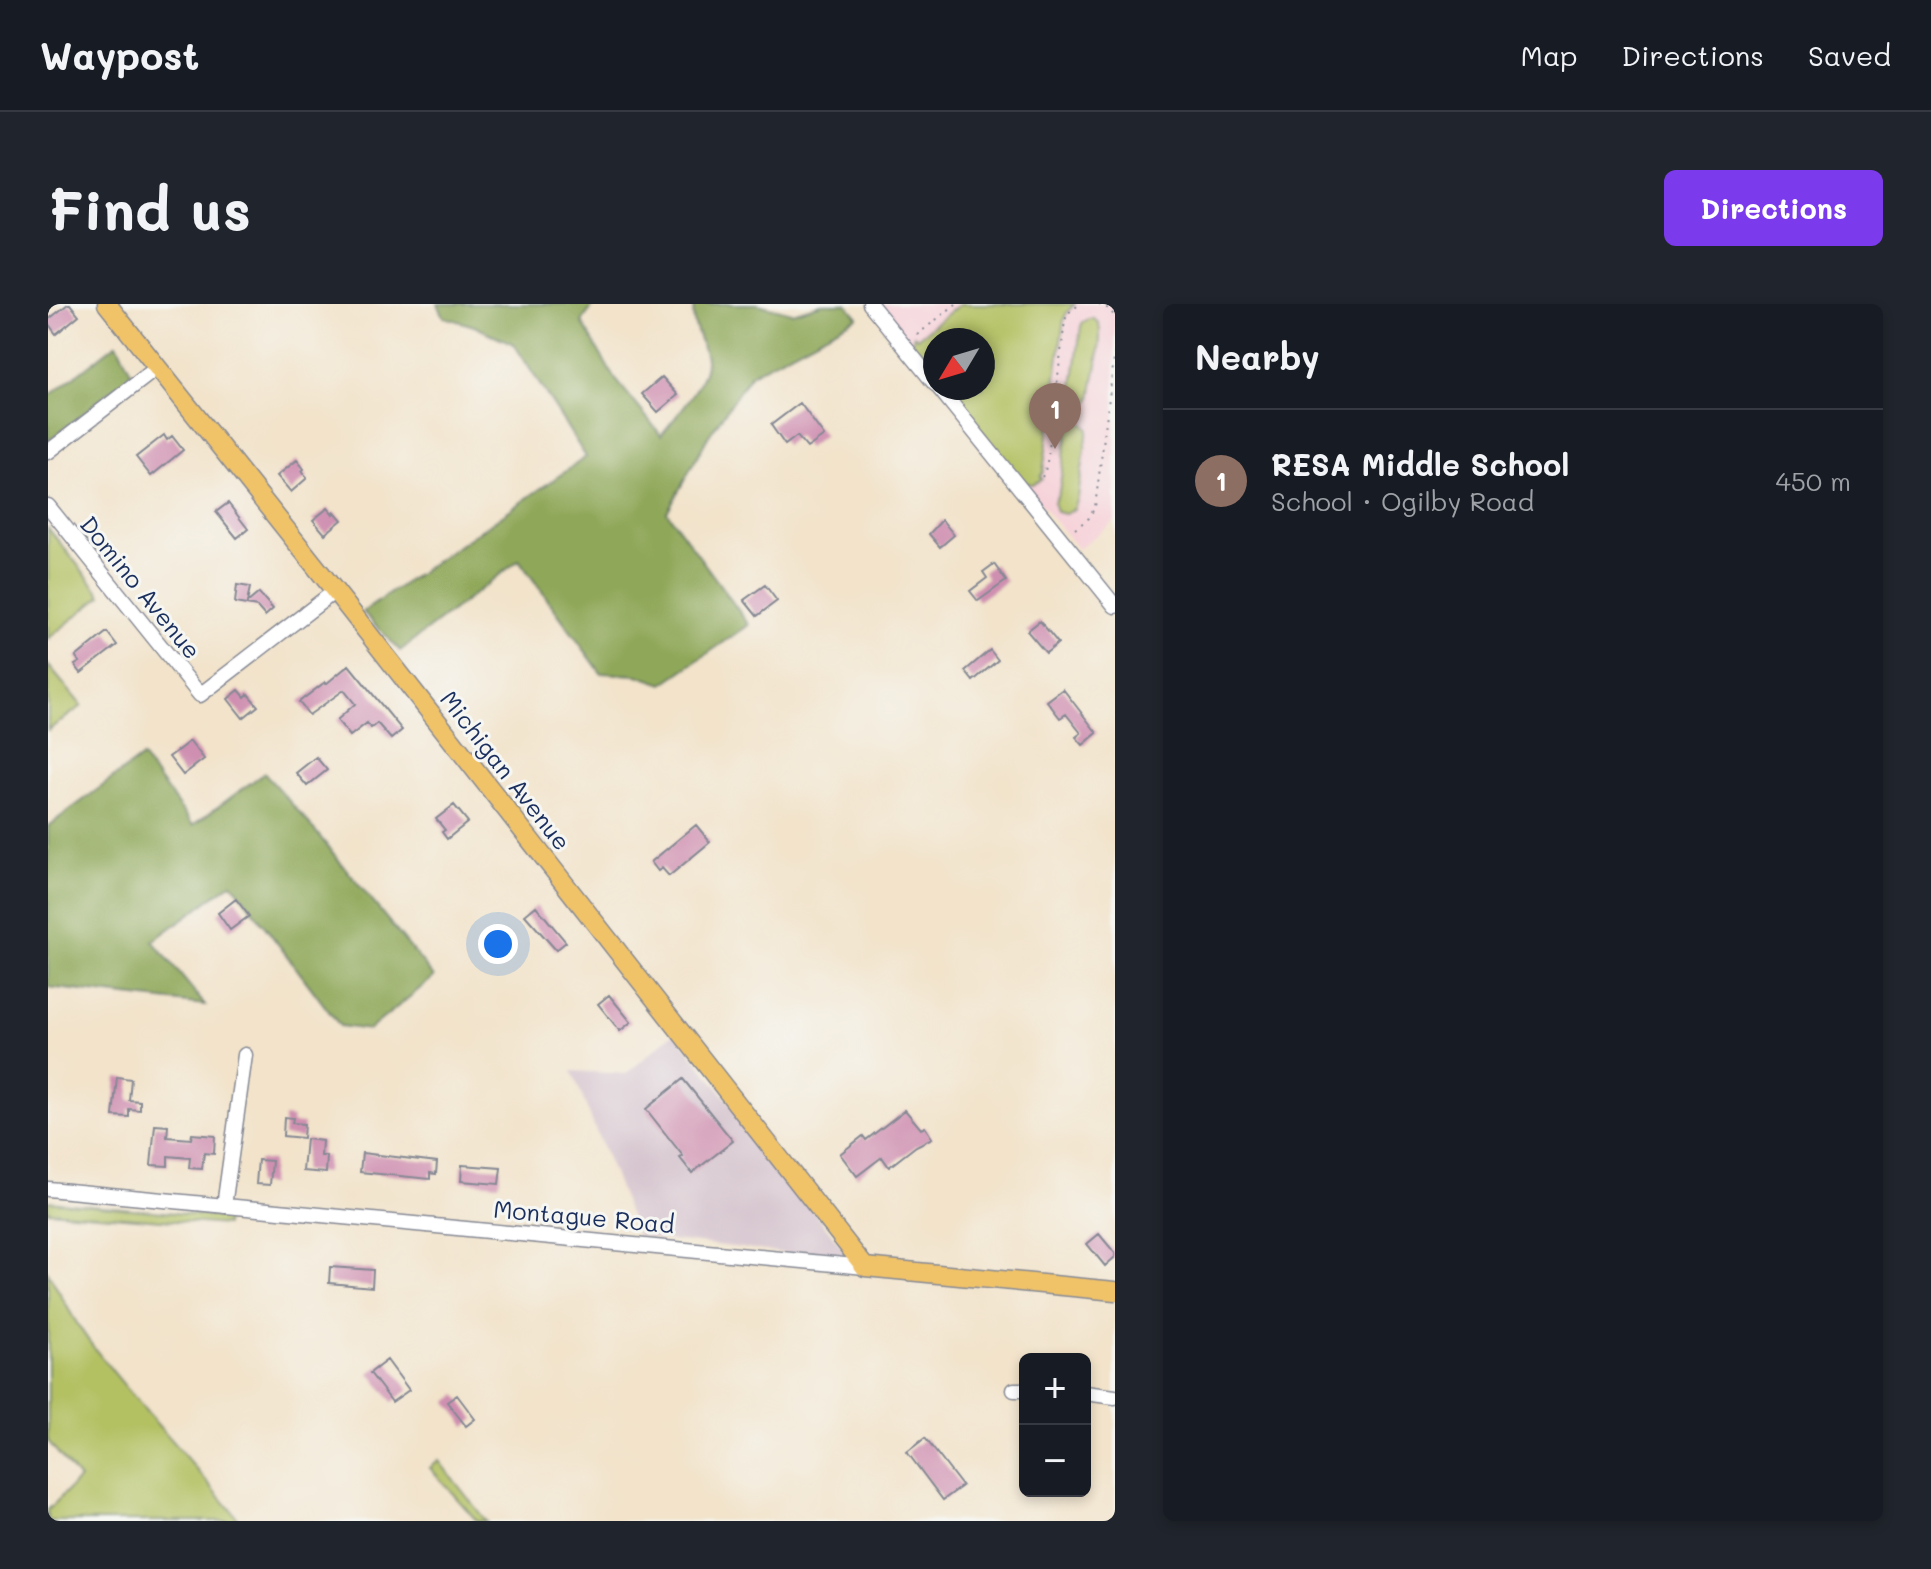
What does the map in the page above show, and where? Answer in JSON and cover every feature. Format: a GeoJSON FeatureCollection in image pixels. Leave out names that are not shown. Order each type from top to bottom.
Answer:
{"type":"FeatureCollection","features":[{"type":"Feature","properties":{"kind":"main road","name":"Michigan Avenue"},"geometry":{"type":"LineString","coordinates":[[107,304],[865,1267]]}},
{"type":"Feature","properties":{"kind":"main road","name":"Montague Road"},"geometry":{"type":"LineString","coordinates":[[865,1267],[1115,1291]]}},
{"type":"Feature","properties":{"kind":"street"},"geometry":{"type":"LineString","coordinates":[[870,304],[923,369]]}},
{"type":"Feature","properties":{"kind":"street"},"geometry":{"type":"LineString","coordinates":[[48,452],[158,367]]}},
{"type":"Feature","properties":{"kind":"street"},"geometry":{"type":"LineString","coordinates":[[948,400],[1115,606]]}},
{"type":"Feature","properties":{"kind":"street","name":"Domino Avenue"},"geometry":{"type":"LineString","coordinates":[[48,506],[200,695],[335,591]]}},
{"type":"Feature","properties":{"kind":"street"},"geometry":{"type":"LineString","coordinates":[[224,1206],[245,1055]]}},
{"type":"Feature","properties":{"kind":"street","name":"Montague Road"},"geometry":{"type":"LineString","coordinates":[[48,1189],[865,1267]]}},
{"type":"Feature","properties":{"kind":"street"},"geometry":{"type":"LineString","coordinates":[[1091,1394],[1115,1397]]}},
{"type":"Feature","properties":{"kind":"path"},"geometry":{"type":"LineString","coordinates":[[917,335],[956,304]]}},
{"type":"Feature","properties":{"kind":"path"},"geometry":{"type":"LineString","coordinates":[[1042,477],[1048,457],[1065,320],[1068,313],[1080,304]]}},
{"type":"Feature","properties":{"kind":"path"},"geometry":{"type":"LineString","coordinates":[[1099,304],[1109,309],[1115,317]]}},
{"type":"Feature","properties":{"kind":"path"},"geometry":{"type":"LineString","coordinates":[[1075,529],[1089,518],[1095,507],[1115,351]]}},
{"type":"Feature","properties":{"kind":"shaded area"},"geometry":{"type":"Polygon","coordinates":[[[879,304],[1115,304],[1115,521],[1078,549],[956,400],[995,400],[995,328],[923,328],[923,359],[879,304]]]}},
{"type":"Feature","properties":{"kind":"shaded area"},"geometry":{"type":"Polygon","coordinates":[[[675,1032],[852,1261],[638,1236],[572,1071],[626,1074],[675,1032]]]}},
{"type":"Feature","properties":{"kind":"green space"},"geometry":{"type":"Polygon","coordinates":[[[438,304],[594,304],[582,322],[613,376],[661,435],[690,399],[705,368],[706,359],[693,318],[695,304],[758,304],[792,313],[822,304],[847,304],[858,317],[751,374],[708,437],[667,512],[749,625],[663,684],[637,675],[601,673],[519,560],[400,651],[363,612],[586,457],[514,344],[444,317],[438,304]]]}},
{"type":"Feature","properties":{"kind":"green space"},"geometry":{"type":"Polygon","coordinates":[[[960,304],[1075,304],[1064,319],[1042,479],[1033,484],[1024,483],[956,400],[995,400],[995,328],[930,328],[960,304]]]}},
{"type":"Feature","properties":{"kind":"green space"},"geometry":{"type":"Polygon","coordinates":[[[1092,318],[1099,323],[1099,350],[1091,399],[1081,405],[1072,395],[1081,326],[1092,318]]]}},
{"type":"Feature","properties":{"kind":"green space"},"geometry":{"type":"Polygon","coordinates":[[[923,333],[923,360],[911,344],[914,335],[917,338],[923,333]]]}},
{"type":"Feature","properties":{"kind":"green space"},"geometry":{"type":"Polygon","coordinates":[[[117,343],[132,374],[48,442],[48,397],[117,343]]]}},
{"type":"Feature","properties":{"kind":"green space"},"geometry":{"type":"Polygon","coordinates":[[[1080,420],[1088,429],[1078,498],[1074,509],[1065,514],[1057,512],[1054,502],[1059,492],[1068,427],[1072,421],[1080,420]]]}},
{"type":"Feature","properties":{"kind":"green space"},"geometry":{"type":"Polygon","coordinates":[[[48,528],[102,595],[48,639],[48,528]]]}},
{"type":"Feature","properties":{"kind":"green space"},"geometry":{"type":"Polygon","coordinates":[[[48,665],[82,706],[48,730],[48,665]]]}},
{"type":"Feature","properties":{"kind":"green space"},"geometry":{"type":"Polygon","coordinates":[[[142,757],[193,825],[264,773],[434,977],[369,1030],[340,1026],[232,883],[153,941],[205,1005],[48,987],[48,826],[142,757]]]}},
{"type":"Feature","properties":{"kind":"green space"},"geometry":{"type":"Polygon","coordinates":[[[48,1201],[226,1218],[225,1225],[48,1211],[48,1201]]]}},
{"type":"Feature","properties":{"kind":"green space"},"geometry":{"type":"Polygon","coordinates":[[[48,1272],[89,1341],[240,1521],[48,1521],[48,1510],[79,1479],[48,1441],[48,1272]]]}},
{"type":"Feature","properties":{"kind":"green space"},"geometry":{"type":"Polygon","coordinates":[[[439,1461],[486,1521],[477,1521],[430,1468],[439,1461]]]}},
{"type":"Feature","properties":{"kind":"building"},"geometry":{"type":"Polygon","coordinates":[[[68,304],[79,315],[56,334],[48,320],[68,304]]]}},
{"type":"Feature","properties":{"kind":"building"},"geometry":{"type":"Polygon","coordinates":[[[662,377],[678,395],[658,412],[642,394],[662,377]]]}},
{"type":"Feature","properties":{"kind":"building"},"geometry":{"type":"Polygon","coordinates":[[[800,403],[824,436],[807,448],[797,436],[785,445],[771,425],[800,403]]]}},
{"type":"Feature","properties":{"kind":"building"},"geometry":{"type":"Polygon","coordinates":[[[164,435],[167,440],[172,436],[183,450],[151,476],[136,457],[164,435]]]}},
{"type":"Feature","properties":{"kind":"building"},"geometry":{"type":"Polygon","coordinates":[[[297,460],[307,478],[291,492],[277,476],[297,460]]]}},
{"type":"Feature","properties":{"kind":"building"},"geometry":{"type":"Polygon","coordinates":[[[228,503],[248,529],[237,538],[216,512],[228,503]]]}},
{"type":"Feature","properties":{"kind":"building"},"geometry":{"type":"Polygon","coordinates":[[[328,508],[342,520],[325,534],[313,520],[328,508]]]}},
{"type":"Feature","properties":{"kind":"building"},"geometry":{"type":"Polygon","coordinates":[[[942,520],[954,535],[940,547],[929,534],[942,520]]]}},
{"type":"Feature","properties":{"kind":"building"},"geometry":{"type":"Polygon","coordinates":[[[994,564],[1006,581],[978,601],[970,591],[987,578],[983,572],[994,564]]]}},
{"type":"Feature","properties":{"kind":"building"},"geometry":{"type":"Polygon","coordinates":[[[237,585],[250,587],[247,603],[259,593],[273,609],[265,616],[257,607],[235,603],[237,585]]]}},
{"type":"Feature","properties":{"kind":"building"},"geometry":{"type":"Polygon","coordinates":[[[765,585],[777,601],[757,616],[744,600],[765,585]]]}},
{"type":"Feature","properties":{"kind":"building"},"geometry":{"type":"Polygon","coordinates":[[[1040,621],[1058,643],[1046,653],[1027,631],[1040,621]]]}},
{"type":"Feature","properties":{"kind":"building"},"geometry":{"type":"Polygon","coordinates":[[[107,632],[117,645],[81,673],[75,665],[80,662],[76,657],[107,632]]]}},
{"type":"Feature","properties":{"kind":"building"},"geometry":{"type":"Polygon","coordinates":[[[990,650],[998,660],[973,681],[965,671],[990,650]]]}},
{"type":"Feature","properties":{"kind":"building"},"geometry":{"type":"Polygon","coordinates":[[[349,665],[402,730],[391,739],[377,723],[371,728],[367,723],[350,736],[337,720],[355,704],[344,690],[309,715],[299,702],[349,665]]]}},
{"type":"Feature","properties":{"kind":"building"},"geometry":{"type":"Polygon","coordinates":[[[1063,689],[1097,733],[1083,745],[1076,737],[1081,733],[1066,714],[1060,718],[1047,701],[1063,689]]]}},
{"type":"Feature","properties":{"kind":"building"},"geometry":{"type":"Polygon","coordinates":[[[239,690],[245,697],[248,694],[258,706],[243,718],[228,699],[239,690]]]}},
{"type":"Feature","properties":{"kind":"building"},"geometry":{"type":"Polygon","coordinates":[[[190,741],[204,759],[183,775],[169,757],[190,741]]]}},
{"type":"Feature","properties":{"kind":"building"},"geometry":{"type":"Polygon","coordinates":[[[316,757],[327,770],[307,786],[296,773],[316,757]]]}},
{"type":"Feature","properties":{"kind":"building"},"geometry":{"type":"Polygon","coordinates":[[[454,805],[468,822],[447,839],[442,832],[445,830],[436,819],[454,805]]]}},
{"type":"Feature","properties":{"kind":"building"},"geometry":{"type":"Polygon","coordinates":[[[696,825],[710,842],[669,876],[662,868],[658,871],[651,862],[696,825]]]}},
{"type":"Feature","properties":{"kind":"building"},"geometry":{"type":"Polygon","coordinates":[[[236,899],[249,916],[230,930],[218,913],[236,899]]]}},
{"type":"Feature","properties":{"kind":"building"},"geometry":{"type":"Polygon","coordinates":[[[536,906],[566,942],[556,950],[525,915],[536,906]]]}},
{"type":"Feature","properties":{"kind":"building"},"geometry":{"type":"Polygon","coordinates":[[[609,995],[631,1022],[620,1031],[598,1004],[609,995]]]}},
{"type":"Feature","properties":{"kind":"building"},"geometry":{"type":"Polygon","coordinates":[[[117,1077],[131,1079],[129,1100],[140,1101],[140,1110],[129,1109],[129,1117],[113,1116],[117,1077]]]}},
{"type":"Feature","properties":{"kind":"building"},"geometry":{"type":"Polygon","coordinates":[[[683,1079],[733,1141],[692,1173],[680,1158],[683,1156],[646,1109],[683,1079]]]}},
{"type":"Feature","properties":{"kind":"building"},"geometry":{"type":"Polygon","coordinates":[[[905,1110],[921,1129],[925,1127],[932,1138],[889,1167],[882,1157],[857,1176],[840,1154],[863,1136],[866,1140],[905,1110]]]}},
{"type":"Feature","properties":{"kind":"building"},"geometry":{"type":"Polygon","coordinates":[[[284,1117],[293,1118],[292,1123],[304,1124],[303,1138],[283,1136],[284,1117]]]}},
{"type":"Feature","properties":{"kind":"building"},"geometry":{"type":"Polygon","coordinates":[[[155,1125],[168,1126],[167,1137],[191,1139],[192,1134],[215,1136],[214,1154],[204,1153],[202,1169],[189,1168],[190,1158],[168,1156],[168,1166],[151,1165],[155,1125]]]}},
{"type":"Feature","properties":{"kind":"building"},"geometry":{"type":"Polygon","coordinates":[[[306,1139],[322,1141],[321,1156],[327,1156],[326,1173],[303,1171],[306,1139]]]}},
{"type":"Feature","properties":{"kind":"building"},"geometry":{"type":"Polygon","coordinates":[[[362,1153],[437,1162],[436,1174],[430,1173],[430,1179],[360,1172],[362,1153]]]}},
{"type":"Feature","properties":{"kind":"building"},"geometry":{"type":"Polygon","coordinates":[[[258,1160],[272,1161],[270,1185],[256,1184],[258,1160]]]}},
{"type":"Feature","properties":{"kind":"building"},"geometry":{"type":"Polygon","coordinates":[[[462,1165],[501,1168],[499,1184],[461,1181],[462,1165]]]}},
{"type":"Feature","properties":{"kind":"building"},"geometry":{"type":"Polygon","coordinates":[[[1099,1234],[1115,1253],[1115,1257],[1105,1266],[1087,1244],[1099,1234]]]}},
{"type":"Feature","properties":{"kind":"building"},"geometry":{"type":"Polygon","coordinates":[[[330,1267],[373,1270],[372,1287],[329,1283],[330,1267]]]}},
{"type":"Feature","properties":{"kind":"building"},"geometry":{"type":"Polygon","coordinates":[[[387,1360],[409,1390],[392,1402],[370,1373],[387,1360]]]}},
{"type":"Feature","properties":{"kind":"building"},"geometry":{"type":"Polygon","coordinates":[[[457,1395],[475,1419],[466,1426],[447,1402],[457,1395]]]}},
{"type":"Feature","properties":{"kind":"building"},"geometry":{"type":"Polygon","coordinates":[[[925,1438],[962,1486],[943,1500],[907,1452],[925,1438]]]}},
{"type":"Feature","properties":{"kind":"place","name":"RESA Middle School"},"geometry":{"type":"Point","coordinates":[1055,449]}}]}
